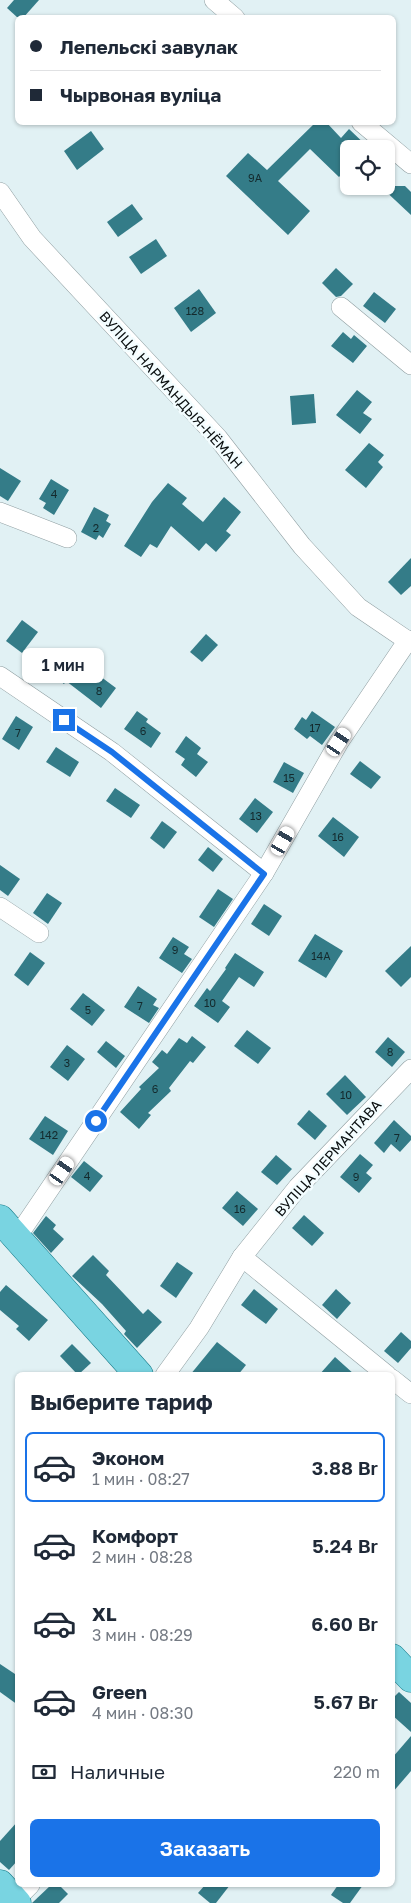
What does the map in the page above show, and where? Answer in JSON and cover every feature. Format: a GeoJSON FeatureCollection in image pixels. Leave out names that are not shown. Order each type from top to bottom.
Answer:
{"type":"FeatureCollection","features":[{"type":"Feature","properties":{"kind":"main road"},"geometry":{"type":"LineString","coordinates":[[8,1228],[136,1372]]}},
{"type":"Feature","properties":{"kind":"main road"},"geometry":{"type":"LineString","coordinates":[[395,1661],[411,1678]]}},
{"type":"Feature","properties":{"kind":"street"},"geometry":{"type":"LineString","coordinates":[[214,0],[232,15]]}},
{"type":"Feature","properties":{"kind":"street"},"geometry":{"type":"LineString","coordinates":[[365,125],[411,164]]}},
{"type":"Feature","properties":{"kind":"street","name":"ВУЛІЦА НАРМАНДЫЯ-НЁМАН"},"geometry":{"type":"LineString","coordinates":[[0,192],[32,238],[218,438],[308,553],[358,607],[409,642]]}},
{"type":"Feature","properties":{"kind":"street"},"geometry":{"type":"LineString","coordinates":[[341,308],[411,365]]}},
{"type":"Feature","properties":{"kind":"street"},"geometry":{"type":"LineString","coordinates":[[0,512],[67,538]]}},
{"type":"Feature","properties":{"kind":"street"},"geometry":{"type":"LineString","coordinates":[[8,1228],[264,874],[339,742],[409,642]]}},
{"type":"Feature","properties":{"kind":"street"},"geometry":{"type":"LineString","coordinates":[[0,676],[112,752],[264,874]]}},
{"type":"Feature","properties":{"kind":"street"},"geometry":{"type":"LineString","coordinates":[[0,907],[39,933]]}},
{"type":"Feature","properties":{"kind":"street","name":"ВУЛІЦА ЛЕРМАНТАВА"},"geometry":{"type":"LineString","coordinates":[[168,1372],[199,1328],[242,1257],[298,1187],[411,1069]]}},
{"type":"Feature","properties":{"kind":"street"},"geometry":{"type":"LineString","coordinates":[[242,1257],[383,1372]]}},
{"type":"Feature","properties":{"kind":"street"},"geometry":{"type":"LineString","coordinates":[[395,1381],[411,1394]]}},
{"type":"Feature","properties":{"kind":"building"},"geometry":{"type":"Polygon","coordinates":[[[14,0],[39,0],[26,15],[15,15],[7,8],[14,0]]]}},
{"type":"Feature","properties":{"kind":"building"},"geometry":{"type":"Polygon","coordinates":[[[313,125],[329,125],[341,138],[349,129],[361,140],[340,140],[339,177],[310,149],[278,181],[310,211],[288,235],[226,176],[248,153],[267,170],[313,125]]]}},
{"type":"Feature","properties":{"kind":"building"},"geometry":{"type":"Polygon","coordinates":[[[91,131],[104,149],[77,170],[64,151],[91,131]]]}},
{"type":"Feature","properties":{"kind":"building"},"geometry":{"type":"Polygon","coordinates":[[[395,186],[405,186],[411,192],[411,215],[390,195],[395,195],[395,186]]]}},
{"type":"Feature","properties":{"kind":"building"},"geometry":{"type":"Polygon","coordinates":[[[132,204],[143,219],[118,237],[107,222],[132,204]]]}},
{"type":"Feature","properties":{"kind":"building"},"geometry":{"type":"Polygon","coordinates":[[[156,239],[167,256],[141,274],[129,257],[156,239]]]}},
{"type":"Feature","properties":{"kind":"building"},"geometry":{"type":"Polygon","coordinates":[[[336,268],[353,284],[341,296],[336,297],[322,283],[336,268]]]}},
{"type":"Feature","properties":{"kind":"building"},"geometry":{"type":"Polygon","coordinates":[[[199,289],[216,313],[191,332],[174,308],[199,289]]]}},
{"type":"Feature","properties":{"kind":"building"},"geometry":{"type":"Polygon","coordinates":[[[374,292],[396,309],[385,323],[363,306],[374,292]]]}},
{"type":"Feature","properties":{"kind":"building"},"geometry":{"type":"Polygon","coordinates":[[[343,332],[351,339],[354,335],[367,346],[353,363],[331,346],[343,332]]]}},
{"type":"Feature","properties":{"kind":"building"},"geometry":{"type":"Polygon","coordinates":[[[357,390],[372,402],[363,413],[372,419],[360,434],[336,415],[357,390]]]}},
{"type":"Feature","properties":{"kind":"building"},"geometry":{"type":"Polygon","coordinates":[[[314,394],[316,423],[292,425],[290,396],[314,394]]]}},
{"type":"Feature","properties":{"kind":"building"},"geometry":{"type":"Polygon","coordinates":[[[369,443],[384,455],[378,462],[383,467],[366,488],[345,470],[369,443]]]}},
{"type":"Feature","properties":{"kind":"building"},"geometry":{"type":"Polygon","coordinates":[[[0,468],[21,481],[8,501],[0,496],[0,468]]]}},
{"type":"Feature","properties":{"kind":"building"},"geometry":{"type":"Polygon","coordinates":[[[51,479],[69,490],[54,515],[43,508],[46,503],[39,499],[51,479]]]}},
{"type":"Feature","properties":{"kind":"building"},"geometry":{"type":"Polygon","coordinates":[[[168,483],[187,498],[182,504],[203,522],[224,497],[241,512],[226,531],[231,535],[216,552],[206,543],[199,551],[171,526],[157,548],[150,544],[141,557],[124,546],[152,502],[168,483]]]}},
{"type":"Feature","properties":{"kind":"building"},"geometry":{"type":"Polygon","coordinates":[[[94,507],[109,515],[106,521],[111,524],[103,538],[99,535],[96,540],[81,532],[94,507]]]}},
{"type":"Feature","properties":{"kind":"building"},"geometry":{"type":"Polygon","coordinates":[[[411,558],[411,586],[401,595],[388,582],[411,558]]]}},
{"type":"Feature","properties":{"kind":"building"},"geometry":{"type":"Polygon","coordinates":[[[22,620],[38,632],[22,653],[6,641],[22,620]]]}},
{"type":"Feature","properties":{"kind":"building"},"geometry":{"type":"Polygon","coordinates":[[[206,634],[218,645],[202,662],[190,652],[206,634]]]}},
{"type":"Feature","properties":{"kind":"building"},"geometry":{"type":"Polygon","coordinates":[[[62,648],[116,688],[101,708],[66,681],[64,684],[45,670],[62,648]]]}},
{"type":"Feature","properties":{"kind":"building"},"geometry":{"type":"Polygon","coordinates":[[[137,711],[148,719],[146,722],[161,733],[151,748],[124,729],[137,711]]]}},
{"type":"Feature","properties":{"kind":"building"},"geometry":{"type":"Polygon","coordinates":[[[312,711],[335,727],[322,745],[310,736],[307,739],[294,729],[302,717],[306,720],[312,711]]]}},
{"type":"Feature","properties":{"kind":"building"},"geometry":{"type":"Polygon","coordinates":[[[16,716],[33,727],[19,750],[2,739],[16,716]]]}},
{"type":"Feature","properties":{"kind":"building"},"geometry":{"type":"Polygon","coordinates":[[[186,736],[201,748],[197,754],[208,762],[196,777],[181,765],[185,759],[175,752],[186,736]]]}},
{"type":"Feature","properties":{"kind":"building"},"geometry":{"type":"Polygon","coordinates":[[[56,747],[79,762],[70,777],[46,762],[56,747]]]}},
{"type":"Feature","properties":{"kind":"building"},"geometry":{"type":"Polygon","coordinates":[[[360,761],[381,777],[371,789],[350,774],[360,761]]]}},
{"type":"Feature","properties":{"kind":"building"},"geometry":{"type":"Polygon","coordinates":[[[284,762],[304,773],[293,793],[273,782],[284,762]]]}},
{"type":"Feature","properties":{"kind":"building"},"geometry":{"type":"Polygon","coordinates":[[[115,788],[140,805],[131,818],[106,801],[115,788]]]}},
{"type":"Feature","properties":{"kind":"building"},"geometry":{"type":"Polygon","coordinates":[[[255,798],[273,812],[257,833],[239,819],[255,798]]]}},
{"type":"Feature","properties":{"kind":"building"},"geometry":{"type":"Polygon","coordinates":[[[333,817],[359,837],[344,857],[318,836],[333,817]]]}},
{"type":"Feature","properties":{"kind":"building"},"geometry":{"type":"Polygon","coordinates":[[[162,821],[177,832],[164,849],[150,838],[162,821]]]}},
{"type":"Feature","properties":{"kind":"building"},"geometry":{"type":"Polygon","coordinates":[[[208,847],[223,859],[213,872],[198,860],[208,847]]]}},
{"type":"Feature","properties":{"kind":"building"},"geometry":{"type":"Polygon","coordinates":[[[0,865],[20,879],[8,896],[0,890],[0,865]]]}},
{"type":"Feature","properties":{"kind":"building"},"geometry":{"type":"Polygon","coordinates":[[[218,889],[233,899],[214,927],[199,917],[218,889]]]}},
{"type":"Feature","properties":{"kind":"building"},"geometry":{"type":"Polygon","coordinates":[[[47,893],[62,903],[48,924],[33,913],[47,893]]]}},
{"type":"Feature","properties":{"kind":"building"},"geometry":{"type":"Polygon","coordinates":[[[264,904],[282,916],[269,936],[251,924],[264,904]]]}},
{"type":"Feature","properties":{"kind":"building"},"geometry":{"type":"Polygon","coordinates":[[[315,934],[343,951],[326,978],[298,961],[315,934]]]}},
{"type":"Feature","properties":{"kind":"building"},"geometry":{"type":"Polygon","coordinates":[[[173,937],[189,947],[184,954],[192,959],[182,973],[159,958],[173,937]]]}},
{"type":"Feature","properties":{"kind":"building"},"geometry":{"type":"Polygon","coordinates":[[[411,946],[411,977],[401,987],[385,971],[411,946]]]}},
{"type":"Feature","properties":{"kind":"building"},"geometry":{"type":"Polygon","coordinates":[[[30,952],[45,963],[28,986],[14,975],[30,952]]]}},
{"type":"Feature","properties":{"kind":"building"},"geometry":{"type":"Polygon","coordinates":[[[235,953],[264,972],[254,987],[239,977],[222,1001],[230,1007],[218,1023],[194,1006],[207,988],[210,991],[235,953]]]}},
{"type":"Feature","properties":{"kind":"building"},"geometry":{"type":"Polygon","coordinates":[[[138,986],[157,999],[153,1005],[159,1008],[149,1023],[124,1007],[138,986]]]}},
{"type":"Feature","properties":{"kind":"building"},"geometry":{"type":"Polygon","coordinates":[[[83,993],[105,1010],[92,1026],[70,1009],[83,993]]]}},
{"type":"Feature","properties":{"kind":"building"},"geometry":{"type":"Polygon","coordinates":[[[247,1030],[271,1048],[258,1064],[234,1046],[247,1030]]]}},
{"type":"Feature","properties":{"kind":"building"},"geometry":{"type":"Polygon","coordinates":[[[192,1036],[206,1047],[193,1063],[190,1061],[169,1088],[171,1091],[148,1113],[151,1115],[139,1129],[120,1112],[141,1089],[139,1087],[159,1068],[152,1062],[162,1050],[167,1054],[179,1038],[187,1043],[192,1036]]]}},
{"type":"Feature","properties":{"kind":"building"},"geometry":{"type":"Polygon","coordinates":[[[388,1037],[405,1052],[392,1067],[375,1052],[388,1037]]]}},
{"type":"Feature","properties":{"kind":"building"},"geometry":{"type":"Polygon","coordinates":[[[106,1041],[125,1056],[116,1068],[97,1052],[106,1041]]]}},
{"type":"Feature","properties":{"kind":"building"},"geometry":{"type":"Polygon","coordinates":[[[67,1045],[85,1059],[68,1081],[50,1067],[67,1045]]]}},
{"type":"Feature","properties":{"kind":"building"},"geometry":{"type":"Polygon","coordinates":[[[345,1075],[366,1097],[347,1115],[326,1094],[345,1075]]]}},
{"type":"Feature","properties":{"kind":"building"},"geometry":{"type":"Polygon","coordinates":[[[309,1110],[327,1126],[315,1140],[297,1124],[309,1110]]]}},
{"type":"Feature","properties":{"kind":"building"},"geometry":{"type":"Polygon","coordinates":[[[45,1116],[68,1131],[53,1155],[29,1139],[45,1116]]]}},
{"type":"Feature","properties":{"kind":"building"},"geometry":{"type":"Polygon","coordinates":[[[394,1120],[411,1136],[411,1140],[400,1152],[391,1144],[384,1153],[374,1143],[394,1120]]]}},
{"type":"Feature","properties":{"kind":"building"},"geometry":{"type":"Polygon","coordinates":[[[360,1154],[373,1165],[366,1173],[372,1178],[359,1193],[340,1177],[360,1154]]]}},
{"type":"Feature","properties":{"kind":"building"},"geometry":{"type":"Polygon","coordinates":[[[276,1155],[292,1169],[277,1185],[261,1172],[276,1155]]]}},
{"type":"Feature","properties":{"kind":"building"},"geometry":{"type":"Polygon","coordinates":[[[84,1161],[103,1176],[90,1192],[71,1177],[84,1161]]]}},
{"type":"Feature","properties":{"kind":"building"},"geometry":{"type":"Polygon","coordinates":[[[237,1191],[258,1209],[243,1226],[222,1208],[237,1191]]]}},
{"type":"Feature","properties":{"kind":"building"},"geometry":{"type":"Polygon","coordinates":[[[304,1215],[324,1233],[312,1246],[292,1228],[304,1215]]]}},
{"type":"Feature","properties":{"kind":"building"},"geometry":{"type":"Polygon","coordinates":[[[46,1216],[56,1225],[53,1229],[64,1239],[51,1253],[33,1233],[46,1216]]]}},
{"type":"Feature","properties":{"kind":"building"},"geometry":{"type":"Polygon","coordinates":[[[93,1255],[109,1271],[106,1275],[143,1314],[148,1309],[162,1322],[137,1348],[124,1334],[126,1331],[102,1304],[72,1276],[93,1255]]]}},
{"type":"Feature","properties":{"kind":"building"},"geometry":{"type":"Polygon","coordinates":[[[177,1262],[193,1273],[176,1298],[160,1286],[177,1262]]]}},
{"type":"Feature","properties":{"kind":"building"},"geometry":{"type":"Polygon","coordinates":[[[6,1285],[48,1320],[29,1341],[16,1329],[19,1326],[0,1310],[0,1292],[6,1285]]]}},
{"type":"Feature","properties":{"kind":"building"},"geometry":{"type":"Polygon","coordinates":[[[254,1289],[278,1309],[266,1324],[241,1305],[254,1289]]]}},
{"type":"Feature","properties":{"kind":"building"},"geometry":{"type":"Polygon","coordinates":[[[336,1289],[351,1303],[337,1319],[322,1305],[336,1289]]]}},
{"type":"Feature","properties":{"kind":"building"},"geometry":{"type":"Polygon","coordinates":[[[401,1332],[411,1341],[411,1348],[398,1363],[384,1351],[401,1332]]]}},
{"type":"Feature","properties":{"kind":"building"},"geometry":{"type":"Polygon","coordinates":[[[217,1342],[246,1365],[240,1372],[192,1372],[217,1342]]]}},
{"type":"Feature","properties":{"kind":"building"},"geometry":{"type":"Polygon","coordinates":[[[72,1344],[91,1363],[81,1372],[75,1372],[60,1356],[72,1344]]]}},
{"type":"Feature","properties":{"kind":"building"},"geometry":{"type":"Polygon","coordinates":[[[335,1357],[352,1372],[322,1372],[335,1357]]]}},
{"type":"Feature","properties":{"kind":"building"},"geometry":{"type":"Polygon","coordinates":[[[0,1664],[15,1674],[15,1703],[0,1692],[0,1664]]]}},
{"type":"Feature","properties":{"kind":"building"},"geometry":{"type":"Polygon","coordinates":[[[399,1692],[411,1703],[411,1732],[395,1718],[395,1696],[399,1692]]]}},
{"type":"Feature","properties":{"kind":"building"},"geometry":{"type":"Polygon","coordinates":[[[411,1736],[411,1771],[395,1790],[395,1755],[411,1736]]]}},
{"type":"Feature","properties":{"kind":"building"},"geometry":{"type":"Polygon","coordinates":[[[15,1824],[15,1863],[9,1870],[0,1862],[0,1841],[15,1824]]]}},
{"type":"Feature","properties":{"kind":"building"},"geometry":{"type":"Polygon","coordinates":[[[49,1887],[61,1887],[68,1894],[59,1903],[32,1903],[49,1887]]]}},
{"type":"Feature","properties":{"kind":"building"},"geometry":{"type":"Polygon","coordinates":[[[203,1887],[228,1887],[216,1903],[210,1903],[198,1893],[203,1887]]]}},
{"type":"Feature","properties":{"kind":"building"},"geometry":{"type":"Polygon","coordinates":[[[337,1887],[362,1887],[350,1903],[343,1903],[331,1895],[337,1887]]]}},
{"type":"Feature","properties":{"kind":"route"},"geometry":{"type":"LineString","coordinates":[[64,720],[112,752],[264,874],[96,1121]]}}]}
